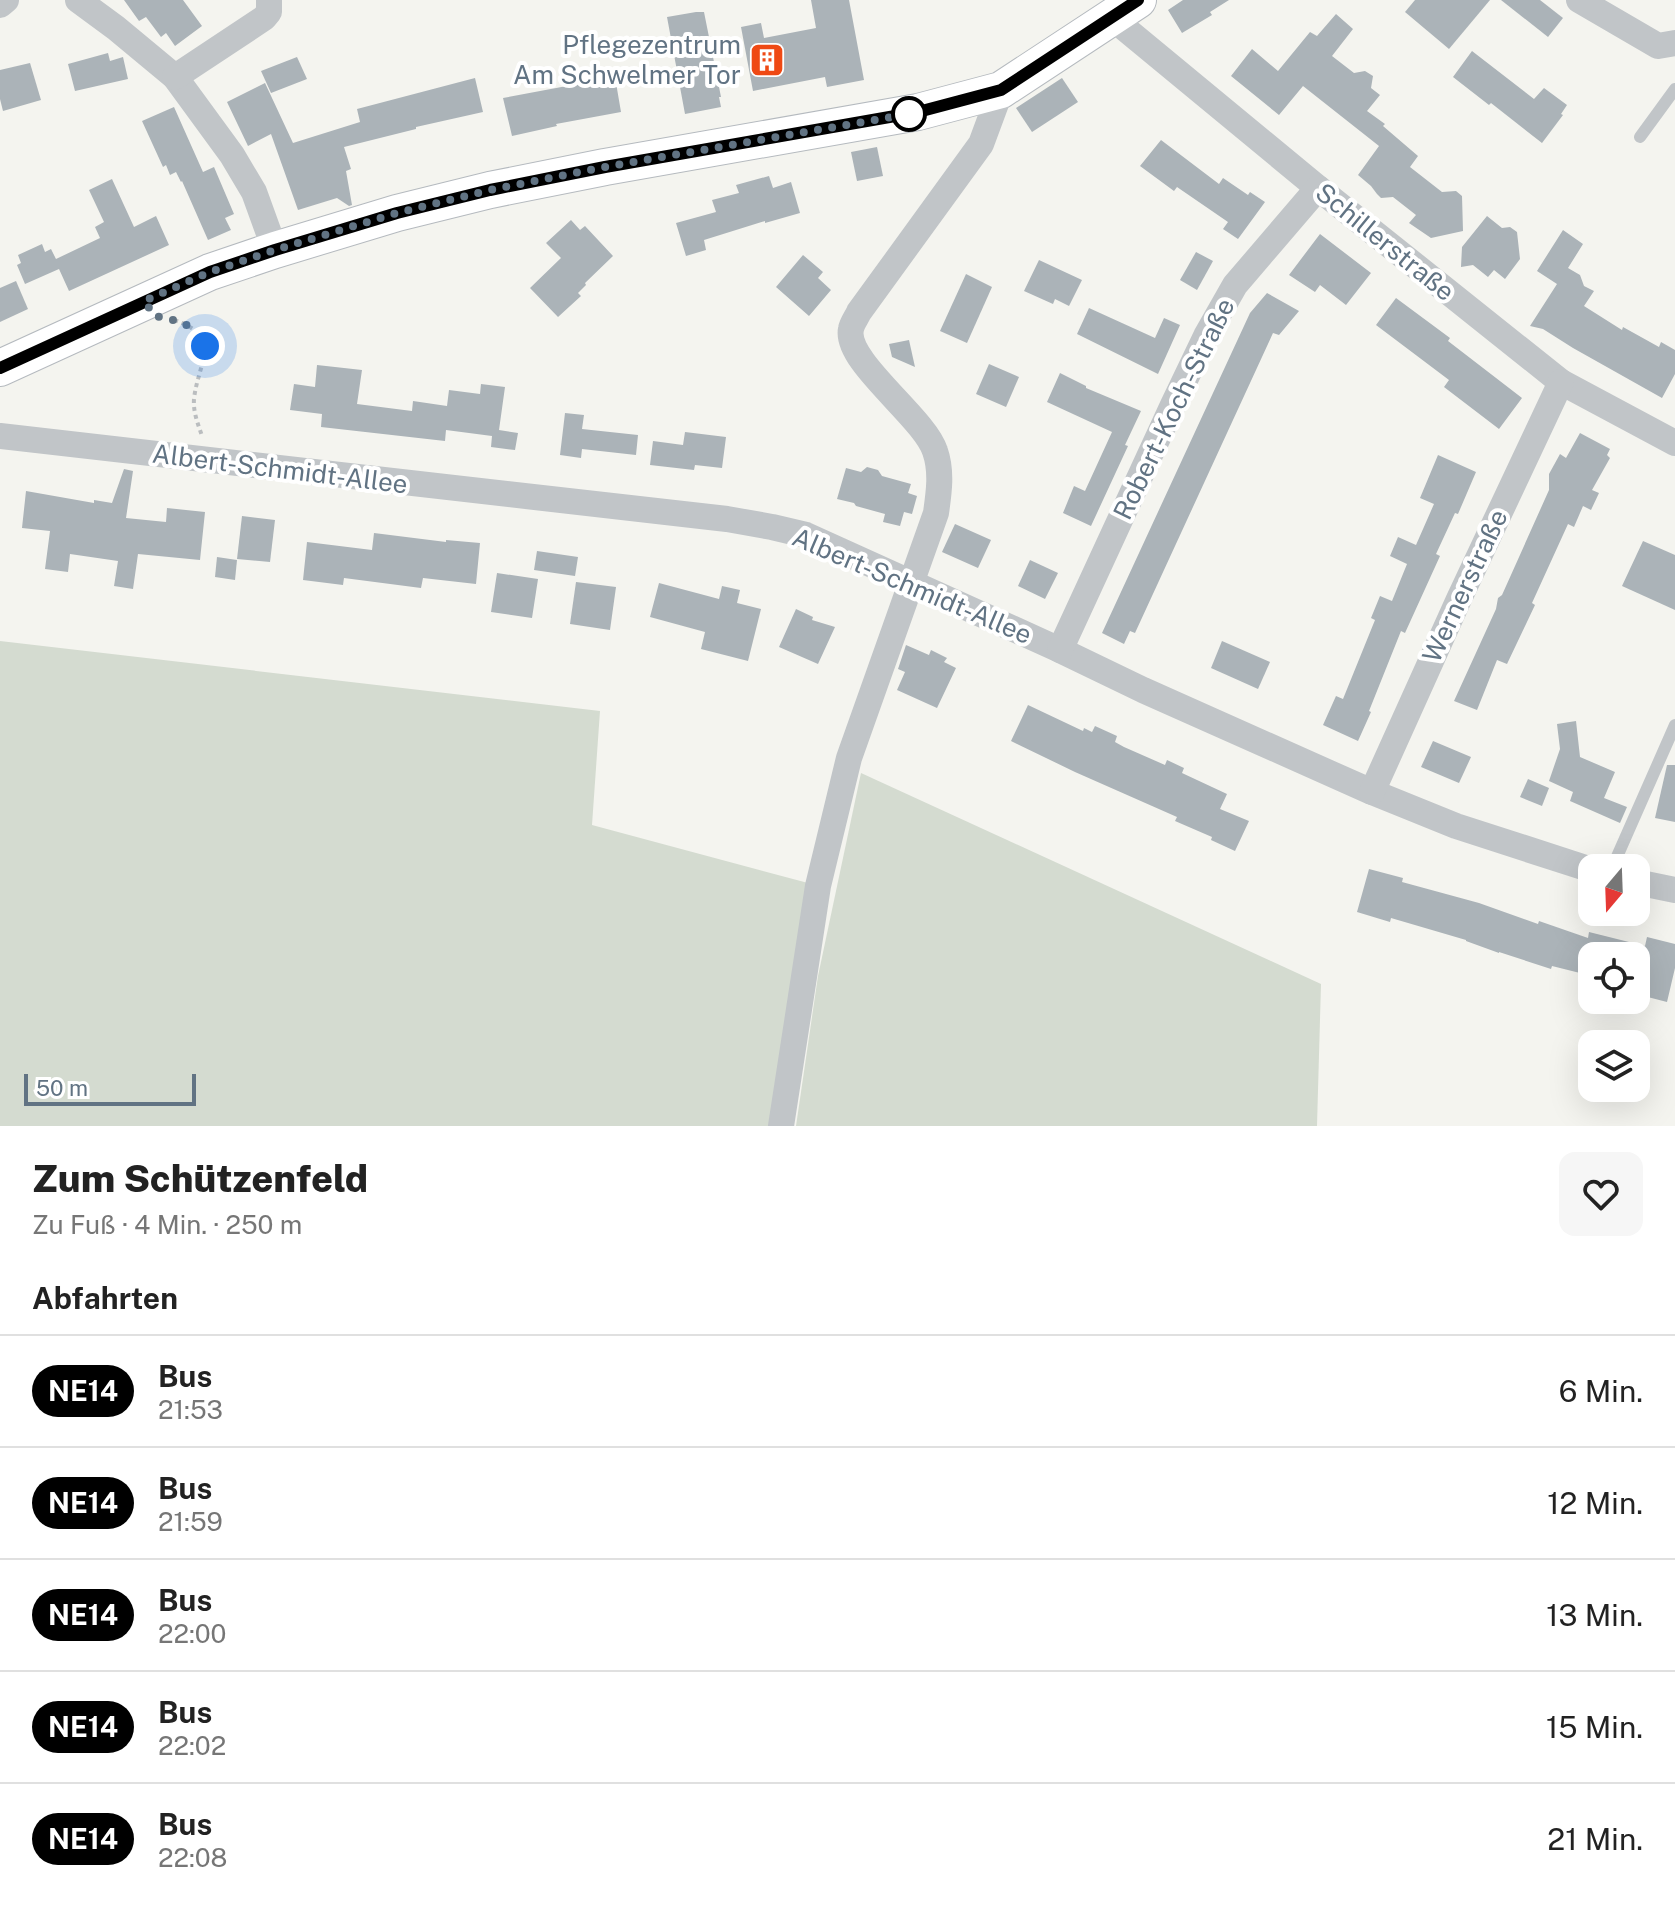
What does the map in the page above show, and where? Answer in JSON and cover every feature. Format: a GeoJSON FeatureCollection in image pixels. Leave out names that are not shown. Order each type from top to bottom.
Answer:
{"type":"FeatureCollection","features":[{"type":"Feature","properties":{"kind":"street"},"geometry":{"type":"LineString","coordinates":[[0,5],[6,0]]}},
{"type":"Feature","properties":{"kind":"street"},"geometry":{"type":"LineString","coordinates":[[78,0],[175,77],[232,155],[254,192],[275,250]]}},
{"type":"Feature","properties":{"kind":"street"},"geometry":{"type":"LineString","coordinates":[[175,77],[264,18],[269,12],[269,0]]}},
{"type":"Feature","properties":{"kind":"street"},"geometry":{"type":"LineString","coordinates":[[1579,0],[1658,46],[1675,43]]}},
{"type":"Feature","properties":{"kind":"street"},"geometry":{"type":"LineString","coordinates":[[0,368],[210,272],[397,213],[605,167],[909,114],[1001,90],[1124,9]]}},
{"type":"Feature","properties":{"kind":"street","name":"Schillerstraße"},"geometry":{"type":"LineString","coordinates":[[1124,9],[1318,188],[1561,382],[1675,443]]}},
{"type":"Feature","properties":{"kind":"street"},"geometry":{"type":"LineString","coordinates":[[781,1126],[818,886],[849,758],[936,513],[940,488],[935,450],[924,431],[866,366],[851,339],[851,329],[859,312],[981,144],[1001,90]]}},
{"type":"Feature","properties":{"kind":"street","name":"Robert-Koch-Straße"},"geometry":{"type":"LineString","coordinates":[[1060,650],[1206,336],[1235,285],[1318,188]]}},
{"type":"Feature","properties":{"kind":"street","name":"Wernerstraße"},"geometry":{"type":"LineString","coordinates":[[1372,792],[1561,382]]}},
{"type":"Feature","properties":{"kind":"street","name":"Albert-Schmidt-Allee"},"geometry":{"type":"LineString","coordinates":[[0,436],[727,519],[806,535],[1372,792],[1456,826],[1578,865]]}},
{"type":"Feature","properties":{"kind":"street"},"geometry":{"type":"LineString","coordinates":[[1650,885],[1675,890]]}},
{"type":"Feature","properties":{"kind":"lane"},"geometry":{"type":"LineString","coordinates":[[1640,137],[1675,89]]}},
{"type":"Feature","properties":{"kind":"lane"},"geometry":{"type":"LineString","coordinates":[[1618,854],[1675,725]]}},
{"type":"Feature","properties":{"kind":"path"},"geometry":{"type":"LineString","coordinates":[[144,301],[155,316],[176,320],[202,337],[205,346],[194,398],[211,461]]}},
{"type":"Feature","properties":{"kind":"shaded area"},"geometry":{"type":"Polygon","coordinates":[[[0,641],[600,711],[592,825],[808,883],[776,1126],[0,1126],[0,641]]]}},
{"type":"Feature","properties":{"kind":"shaded area"},"geometry":{"type":"Polygon","coordinates":[[[861,773],[1321,984],[1317,1126],[796,1126],[818,976],[861,773]]]}},
{"type":"Feature","properties":{"kind":"building"},"geometry":{"type":"Polygon","coordinates":[[[124,0],[183,0],[202,26],[175,46],[166,33],[161,37],[146,17],[139,21],[124,0]]]}},
{"type":"Feature","properties":{"kind":"building"},"geometry":{"type":"Polygon","coordinates":[[[811,0],[849,0],[864,80],[827,87],[825,77],[753,91],[741,27],[761,23],[764,38],[816,28],[811,0]]]}},
{"type":"Feature","properties":{"kind":"building"},"geometry":{"type":"Polygon","coordinates":[[[1183,0],[1229,0],[1210,12],[1212,15],[1182,33],[1168,10],[1183,0]]]}},
{"type":"Feature","properties":{"kind":"building"},"geometry":{"type":"Polygon","coordinates":[[[1415,0],[1490,0],[1449,49],[1405,12],[1415,0]]]}},
{"type":"Feature","properties":{"kind":"building"},"geometry":{"type":"Polygon","coordinates":[[[1501,0],[1540,0],[1563,18],[1548,37],[1501,0]]]}},
{"type":"Feature","properties":{"kind":"building"},"geometry":{"type":"Polygon","coordinates":[[[704,12],[721,107],[685,114],[667,17],[704,12]]]}},
{"type":"Feature","properties":{"kind":"building"},"geometry":{"type":"Polygon","coordinates":[[[1336,14],[1353,29],[1332,56],[1354,73],[1365,71],[1373,76],[1371,88],[1380,95],[1367,111],[1418,156],[1410,167],[1442,192],[1456,191],[1462,196],[1463,231],[1431,238],[1409,223],[1416,215],[1393,197],[1381,198],[1358,175],[1379,146],[1303,86],[1279,115],[1231,76],[1252,49],[1278,71],[1310,32],[1317,36],[1336,14]]]}},
{"type":"Feature","properties":{"kind":"building"},"geometry":{"type":"Polygon","coordinates":[[[1472,51],[1534,99],[1544,88],[1567,105],[1542,143],[1453,77],[1472,51]]]}},
{"type":"Feature","properties":{"kind":"building"},"geometry":{"type":"Polygon","coordinates":[[[108,53],[110,61],[123,57],[128,79],[75,91],[68,64],[108,53]]]}},
{"type":"Feature","properties":{"kind":"building"},"geometry":{"type":"Polygon","coordinates":[[[297,57],[307,79],[271,93],[261,71],[297,57]]]}},
{"type":"Feature","properties":{"kind":"building"},"geometry":{"type":"Polygon","coordinates":[[[30,63],[41,100],[3,111],[0,70],[30,63]]]}},
{"type":"Feature","properties":{"kind":"building"},"geometry":{"type":"Polygon","coordinates":[[[615,77],[621,112],[512,136],[503,98],[615,77]]]}},
{"type":"Feature","properties":{"kind":"building"},"geometry":{"type":"Polygon","coordinates":[[[475,78],[483,112],[344,147],[351,169],[346,171],[352,205],[349,206],[337,198],[298,210],[271,134],[248,146],[227,102],[265,83],[293,143],[360,122],[357,109],[475,78]]]}},
{"type":"Feature","properties":{"kind":"building"},"geometry":{"type":"Polygon","coordinates":[[[1062,78],[1078,102],[1032,132],[1016,108],[1062,78]]]}},
{"type":"Feature","properties":{"kind":"building"},"geometry":{"type":"Polygon","coordinates":[[[174,107],[203,172],[214,167],[234,214],[225,218],[231,230],[208,240],[182,181],[176,172],[170,175],[166,165],[163,167],[142,121],[174,107]]]}},
{"type":"Feature","properties":{"kind":"building"},"geometry":{"type":"Polygon","coordinates":[[[1161,140],[1219,184],[1223,178],[1265,202],[1238,239],[1223,229],[1228,222],[1177,187],[1174,191],[1140,166],[1161,140]]]}},
{"type":"Feature","properties":{"kind":"building"},"geometry":{"type":"Polygon","coordinates":[[[877,147],[883,176],[857,181],[851,152],[877,147]]]}},
{"type":"Feature","properties":{"kind":"building"},"geometry":{"type":"Polygon","coordinates":[[[769,176],[773,188],[791,182],[800,213],[704,240],[706,250],[686,256],[676,223],[716,212],[712,200],[739,193],[736,185],[769,176]]]}},
{"type":"Feature","properties":{"kind":"building"},"geometry":{"type":"Polygon","coordinates":[[[112,179],[134,227],[156,216],[169,245],[69,291],[59,269],[25,284],[17,265],[21,263],[18,255],[42,244],[45,252],[51,249],[56,259],[100,238],[95,227],[104,222],[89,190],[112,179]]]}},
{"type":"Feature","properties":{"kind":"building"},"geometry":{"type":"Polygon","coordinates":[[[1487,216],[1502,228],[1510,227],[1517,232],[1520,259],[1505,279],[1494,270],[1488,277],[1473,265],[1461,267],[1462,247],[1487,216]]]}},
{"type":"Feature","properties":{"kind":"building"},"geometry":{"type":"Polygon","coordinates":[[[571,220],[580,230],[585,226],[613,256],[585,283],[578,293],[581,296],[558,317],[530,288],[561,258],[546,243],[571,220]]]}},
{"type":"Feature","properties":{"kind":"building"},"geometry":{"type":"Polygon","coordinates":[[[1563,230],[1583,244],[1568,268],[1580,275],[1584,286],[1594,291],[1584,306],[1622,330],[1623,327],[1659,347],[1661,342],[1675,350],[1675,374],[1662,398],[1543,329],[1530,326],[1557,284],[1537,271],[1563,230]]]}},
{"type":"Feature","properties":{"kind":"building"},"geometry":{"type":"Polygon","coordinates":[[[1320,234],[1371,273],[1346,305],[1320,285],[1315,292],[1289,275],[1320,234]]]}},
{"type":"Feature","properties":{"kind":"building"},"geometry":{"type":"Polygon","coordinates":[[[1196,252],[1213,261],[1197,290],[1180,280],[1196,252]]]}},
{"type":"Feature","properties":{"kind":"building"},"geometry":{"type":"Polygon","coordinates":[[[803,255],[823,272],[818,278],[831,290],[809,316],[776,287],[803,255]]]}},
{"type":"Feature","properties":{"kind":"building"},"geometry":{"type":"Polygon","coordinates":[[[1039,260],[1082,280],[1069,306],[1055,299],[1053,304],[1024,291],[1039,260]]]}},
{"type":"Feature","properties":{"kind":"building"},"geometry":{"type":"Polygon","coordinates":[[[966,274],[992,287],[967,343],[940,331],[966,274]]]}},
{"type":"Feature","properties":{"kind":"building"},"geometry":{"type":"Polygon","coordinates":[[[16,281],[28,309],[0,322],[0,288],[16,281]]]}},
{"type":"Feature","properties":{"kind":"building"},"geometry":{"type":"Polygon","coordinates":[[[1267,293],[1299,311],[1279,335],[1273,333],[1135,633],[1130,631],[1124,644],[1102,633],[1250,313],[1267,293]]]}},
{"type":"Feature","properties":{"kind":"building"},"geometry":{"type":"Polygon","coordinates":[[[1396,298],[1522,398],[1499,429],[1444,387],[1449,380],[1376,325],[1396,298]]]}},
{"type":"Feature","properties":{"kind":"building"},"geometry":{"type":"Polygon","coordinates":[[[1089,308],[1155,338],[1164,318],[1180,325],[1158,374],[1077,334],[1089,308]]]}},
{"type":"Feature","properties":{"kind":"building"},"geometry":{"type":"Polygon","coordinates":[[[909,340],[915,367],[892,357],[889,344],[909,340]]]}},
{"type":"Feature","properties":{"kind":"building"},"geometry":{"type":"Polygon","coordinates":[[[989,364],[1019,377],[1006,407],[976,394],[989,364]]]}},
{"type":"Feature","properties":{"kind":"building"},"geometry":{"type":"Polygon","coordinates":[[[317,365],[362,370],[357,404],[412,411],[413,401],[447,406],[449,390],[480,394],[481,384],[505,387],[499,430],[518,433],[515,450],[491,447],[492,436],[446,430],[445,441],[321,427],[322,414],[290,410],[294,384],[315,387],[317,365]]]}},
{"type":"Feature","properties":{"kind":"building"},"geometry":{"type":"Polygon","coordinates":[[[1060,373],[1086,388],[1141,411],[1091,526],[1063,513],[1074,486],[1085,491],[1112,432],[1047,402],[1060,373]]]}},
{"type":"Feature","properties":{"kind":"building"},"geometry":{"type":"Polygon","coordinates":[[[565,413],[584,415],[582,429],[638,435],[636,455],[582,449],[581,458],[560,455],[565,413]]]}},
{"type":"Feature","properties":{"kind":"building"},"geometry":{"type":"Polygon","coordinates":[[[685,432],[726,437],[722,468],[695,465],[694,470],[650,465],[653,441],[683,445],[685,432]]]}},
{"type":"Feature","properties":{"kind":"building"},"geometry":{"type":"Polygon","coordinates":[[[1580,433],[1610,449],[1607,455],[1610,458],[1592,490],[1599,493],[1591,510],[1583,506],[1574,527],[1568,524],[1507,664],[1497,660],[1477,710],[1454,701],[1549,490],[1549,474],[1560,454],[1566,458],[1580,433]]]}},
{"type":"Feature","properties":{"kind":"building"},"geometry":{"type":"Polygon","coordinates":[[[1438,455],[1476,472],[1436,554],[1440,556],[1405,633],[1401,631],[1358,741],[1323,725],[1336,696],[1343,699],[1375,620],[1371,618],[1380,596],[1392,601],[1407,564],[1390,556],[1398,537],[1416,545],[1434,504],[1420,498],[1438,455]]]}},
{"type":"Feature","properties":{"kind":"building"},"geometry":{"type":"Polygon","coordinates":[[[867,467],[878,470],[882,476],[911,484],[908,493],[917,496],[912,514],[904,512],[900,526],[883,522],[885,514],[837,499],[846,468],[861,472],[867,467]]]}},
{"type":"Feature","properties":{"kind":"building"},"geometry":{"type":"Polygon","coordinates":[[[124,469],[133,471],[126,518],[166,522],[167,508],[205,512],[200,560],[138,554],[133,589],[114,586],[118,561],[70,554],[68,572],[45,569],[50,531],[22,528],[26,491],[94,503],[94,500],[112,503],[124,469]]]}},
{"type":"Feature","properties":{"kind":"building"},"geometry":{"type":"Polygon","coordinates":[[[242,516],[275,520],[270,562],[237,559],[242,516]]]}},
{"type":"Feature","properties":{"kind":"building"},"geometry":{"type":"Polygon","coordinates":[[[955,524],[991,540],[978,568],[942,552],[955,524]]]}},
{"type":"Feature","properties":{"kind":"building"},"geometry":{"type":"Polygon","coordinates":[[[374,533],[480,543],[476,584],[423,578],[421,588],[344,578],[343,585],[303,580],[307,542],[372,550],[374,533]]]}},
{"type":"Feature","properties":{"kind":"building"},"geometry":{"type":"Polygon","coordinates":[[[1643,541],[1675,555],[1675,610],[1622,586],[1643,541]]]}},
{"type":"Feature","properties":{"kind":"building"},"geometry":{"type":"Polygon","coordinates":[[[537,551],[578,557],[575,576],[534,570],[537,551]]]}},
{"type":"Feature","properties":{"kind":"building"},"geometry":{"type":"Polygon","coordinates":[[[217,557],[237,560],[235,580],[215,577],[217,557]]]}},
{"type":"Feature","properties":{"kind":"building"},"geometry":{"type":"Polygon","coordinates":[[[1030,560],[1058,573],[1045,599],[1018,586],[1030,560]]]}},
{"type":"Feature","properties":{"kind":"building"},"geometry":{"type":"Polygon","coordinates":[[[497,573],[538,579],[532,618],[491,612],[497,573]]]}},
{"type":"Feature","properties":{"kind":"building"},"geometry":{"type":"Polygon","coordinates":[[[576,582],[616,587],[610,630],[570,624],[576,582]]]}},
{"type":"Feature","properties":{"kind":"building"},"geometry":{"type":"Polygon","coordinates":[[[659,583],[719,599],[722,586],[740,590],[737,603],[761,609],[748,661],[701,649],[705,632],[650,617],[659,583]]]}},
{"type":"Feature","properties":{"kind":"building"},"geometry":{"type":"Polygon","coordinates":[[[796,609],[813,617],[812,620],[835,627],[818,664],[779,647],[796,609]]]}},
{"type":"Feature","properties":{"kind":"building"},"geometry":{"type":"Polygon","coordinates":[[[1222,641],[1270,662],[1258,689],[1211,668],[1222,641]]]}},
{"type":"Feature","properties":{"kind":"building"},"geometry":{"type":"Polygon","coordinates":[[[906,645],[929,655],[931,650],[947,658],[944,662],[956,668],[937,708],[897,690],[905,672],[898,669],[906,645]]]}},
{"type":"Feature","properties":{"kind":"building"},"geometry":{"type":"Polygon","coordinates":[[[1028,705],[1083,731],[1084,728],[1092,732],[1095,726],[1117,736],[1115,742],[1124,747],[1165,765],[1167,760],[1184,768],[1182,773],[1227,794],[1220,809],[1249,821],[1235,851],[1175,821],[1177,817],[1011,741],[1028,705]]]}},
{"type":"Feature","properties":{"kind":"building"},"geometry":{"type":"Polygon","coordinates":[[[1576,721],[1580,757],[1615,772],[1604,798],[1627,807],[1620,823],[1570,801],[1573,792],[1549,781],[1560,749],[1557,724],[1576,721]]]}},
{"type":"Feature","properties":{"kind":"building"},"geometry":{"type":"Polygon","coordinates":[[[1433,741],[1471,757],[1459,783],[1421,767],[1433,741]]]}},
{"type":"Feature","properties":{"kind":"building"},"geometry":{"type":"Polygon","coordinates":[[[1667,765],[1675,765],[1675,822],[1655,818],[1667,765]]]}},
{"type":"Feature","properties":{"kind":"building"},"geometry":{"type":"Polygon","coordinates":[[[1528,779],[1549,788],[1542,806],[1520,797],[1528,779]]]}},
{"type":"Feature","properties":{"kind":"building"},"geometry":{"type":"Polygon","coordinates":[[[1369,869],[1538,924],[1539,921],[1588,938],[1589,932],[1629,942],[1578,942],[1578,972],[1552,966],[1551,969],[1466,940],[1391,918],[1390,922],[1357,912],[1369,869]]]}},
{"type":"Feature","properties":{"kind":"building"},"geometry":{"type":"Polygon","coordinates":[[[1647,937],[1675,944],[1675,968],[1667,1002],[1650,998],[1650,942],[1646,942],[1647,937]]]}},
{"type":"Feature","properties":{"kind":"bus line","name":"NE14"},"geometry":{"type":"LineString","coordinates":[[0,368],[210,272],[397,213],[605,167],[918,112],[1001,90],[1138,0]]}},
{"type":"Feature","properties":{"kind":"place","name":"Pflegezentrum Am Schwelmer Tor"},"geometry":{"type":"Point","coordinates":[767,60]}},
{"type":"Feature","properties":{"kind":"route"},"geometry":{"type":"LineString","coordinates":[[205,346],[202,337],[187,325],[155,316],[144,301],[210,272],[275,250],[397,213],[490,190],[909,114]]}}]}
